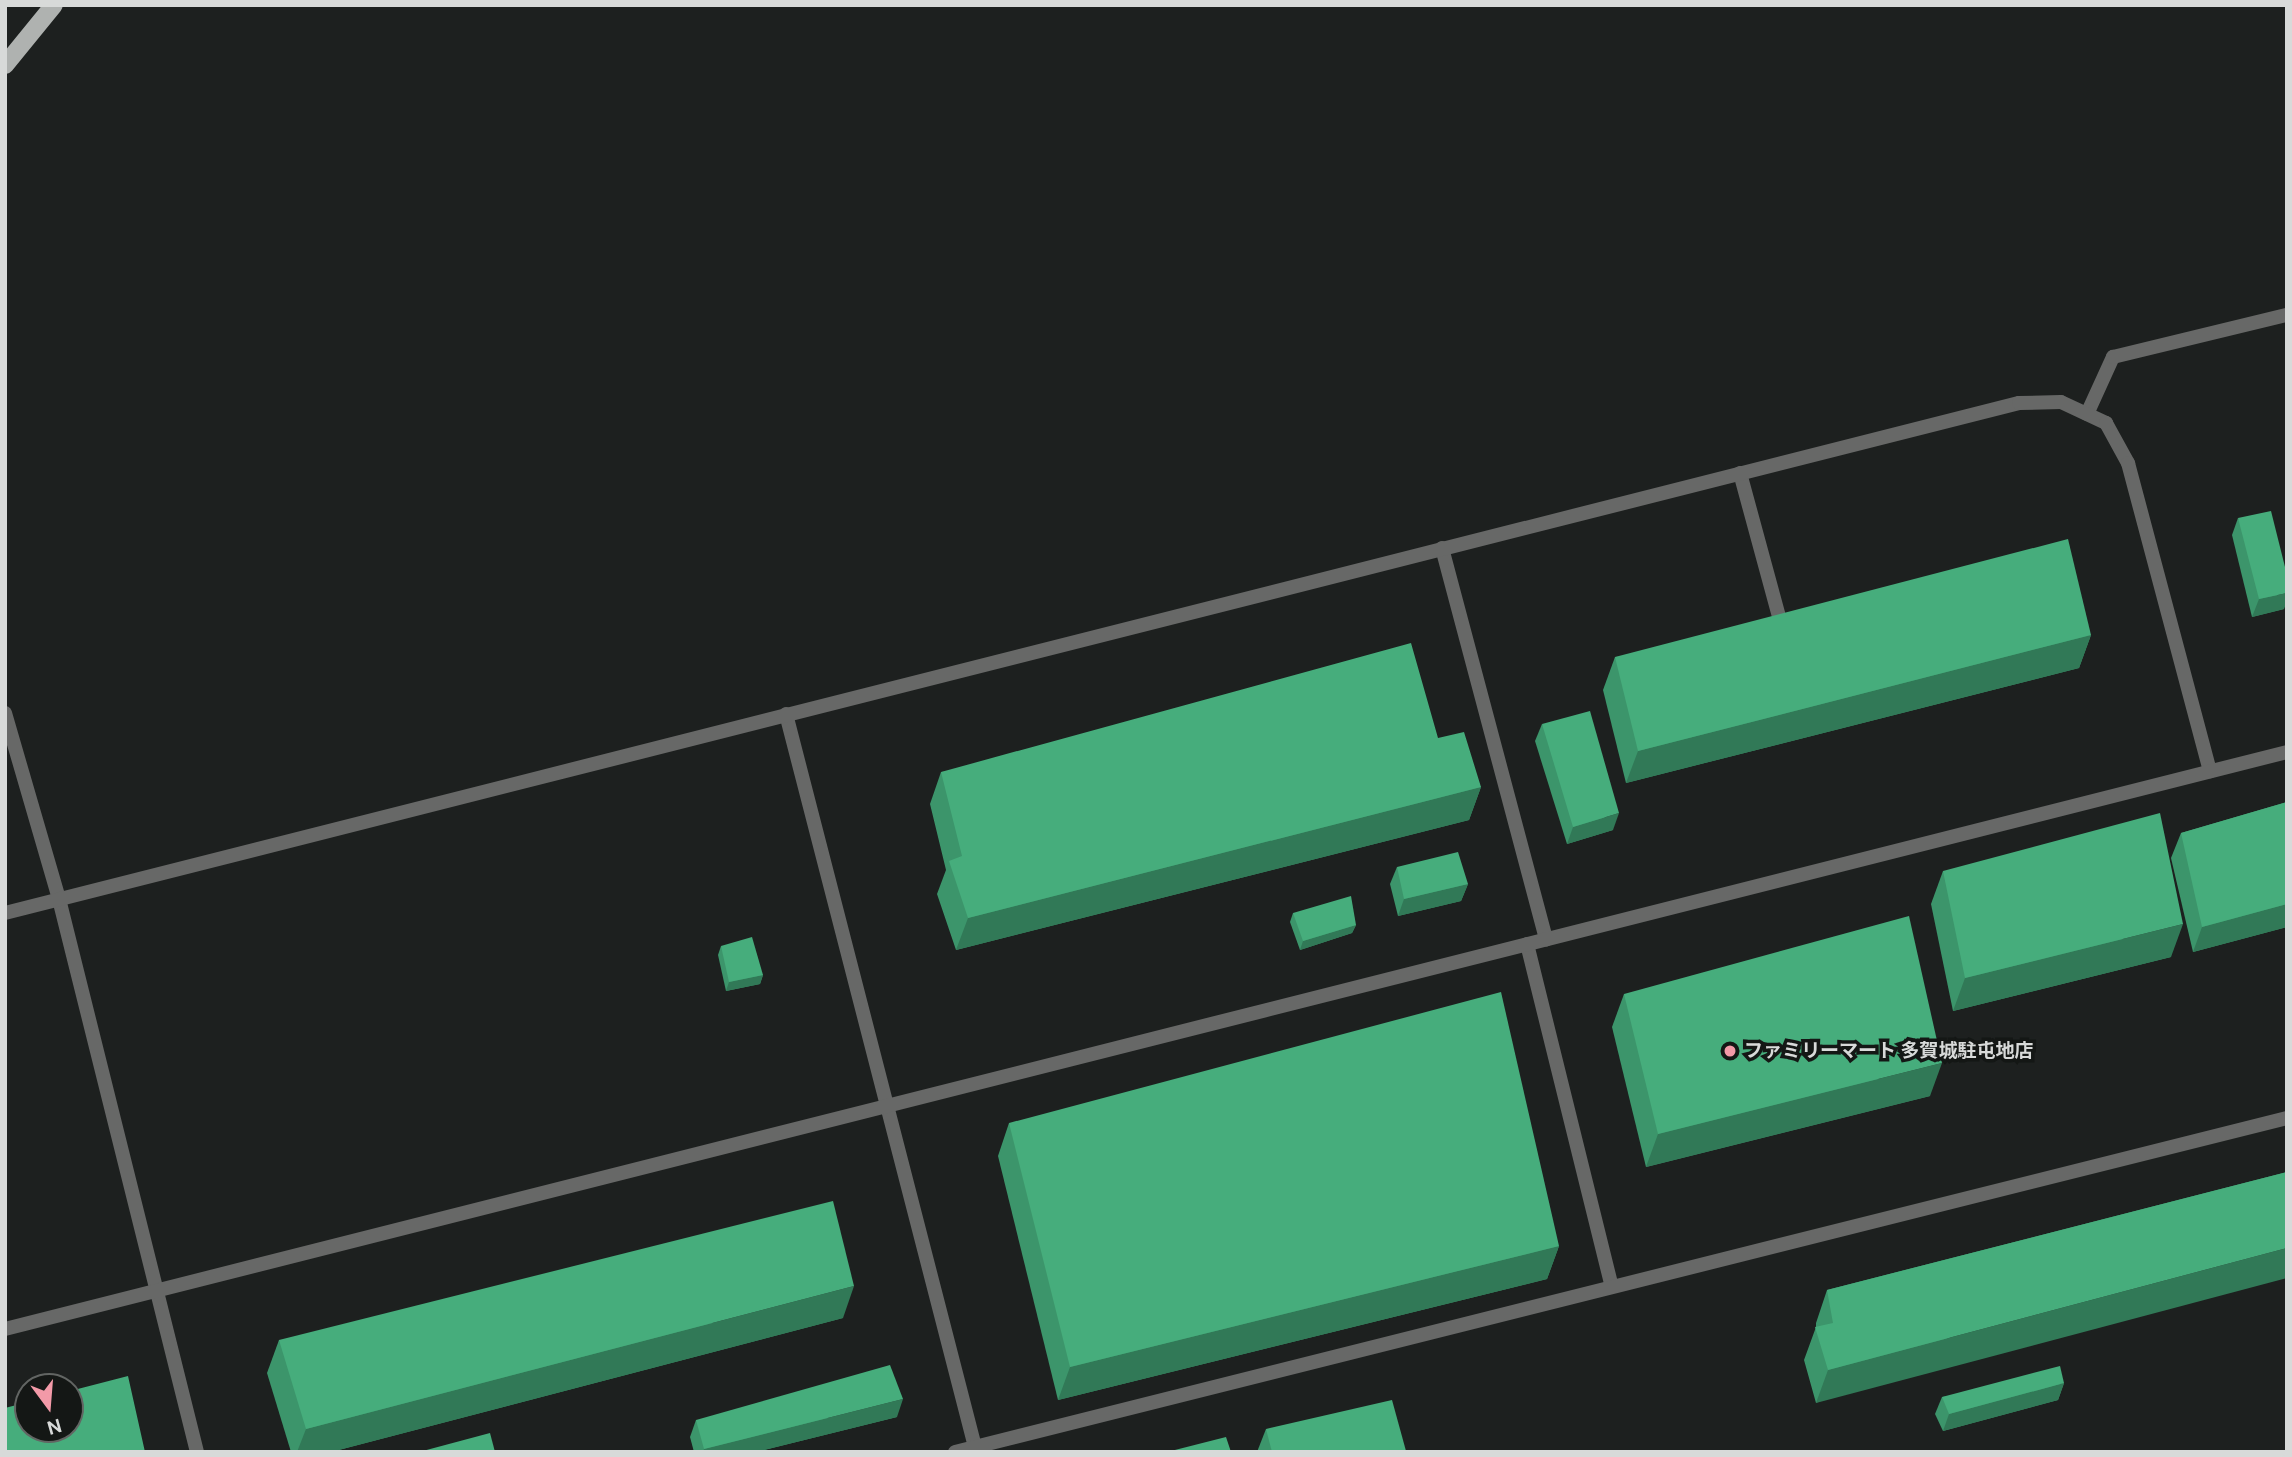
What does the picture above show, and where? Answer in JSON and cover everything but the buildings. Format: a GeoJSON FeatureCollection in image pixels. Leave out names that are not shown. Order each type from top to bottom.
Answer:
{"type":"FeatureCollection","features":[{"type":"Feature","properties":{"kind":"main road"},"geometry":{"type":"LineString","coordinates":[[5,65],[54,5]]}},
{"type":"Feature","properties":{"kind":"lane"},"geometry":{"type":"LineString","coordinates":[[2087,414],[2113,357],[2287,315]]}},
{"type":"Feature","properties":{"kind":"lane"},"geometry":{"type":"LineString","coordinates":[[5,913],[2019,403],[2061,402],[2106,423],[2128,463],[2210,771]]}},
{"type":"Feature","properties":{"kind":"lane"},"geometry":{"type":"LineString","coordinates":[[1740,473],[1781,624]]}},
{"type":"Feature","properties":{"kind":"lane"},"geometry":{"type":"LineString","coordinates":[[1443,548],[1546,939]]}},
{"type":"Feature","properties":{"kind":"lane"},"geometry":{"type":"LineString","coordinates":[[5,713],[59,899],[197,1452]]}},
{"type":"Feature","properties":{"kind":"lane"},"geometry":{"type":"LineString","coordinates":[[786,714],[883,1107],[975,1447]]}},
{"type":"Feature","properties":{"kind":"lane"},"geometry":{"type":"LineString","coordinates":[[5,1329],[2287,752]]}},
{"type":"Feature","properties":{"kind":"lane"},"geometry":{"type":"LineString","coordinates":[[1527,944],[1612,1287]]}},
{"type":"Feature","properties":{"kind":"lane"},"geometry":{"type":"LineString","coordinates":[[955,1452],[2287,1118]]}},
{"type":"Feature","properties":{"kind":"place","name":"ファミリーマート 多賀城駐屯地店"},"geometry":{"type":"Point","coordinates":[1730,1051]}}]}
